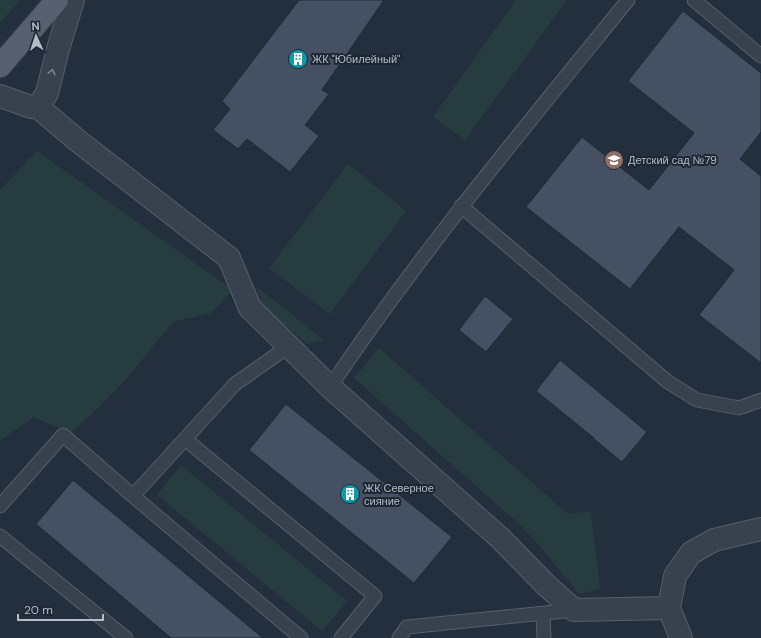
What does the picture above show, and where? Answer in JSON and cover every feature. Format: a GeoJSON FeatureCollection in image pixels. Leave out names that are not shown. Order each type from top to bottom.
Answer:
{"type":"FeatureCollection","features":[{"type":"Feature","properties":{"kind":"main road"},"geometry":{"type":"LineString","coordinates":[[0,66],[57,0]]}},
{"type":"Feature","properties":{"kind":"street"},"geometry":{"type":"LineString","coordinates":[[38,108],[47,93],[58,49],[74,0]]}},
{"type":"Feature","properties":{"kind":"street"},"geometry":{"type":"LineString","coordinates":[[0,96],[38,108],[78,141],[229,258],[250,308],[330,387],[500,538],[547,586],[574,610],[669,608]]}},
{"type":"Feature","properties":{"kind":"street"},"geometry":{"type":"LineString","coordinates":[[681,638],[669,608],[675,576],[691,553],[714,540],[761,529]]}},
{"type":"Feature","properties":{"kind":"lane"},"geometry":{"type":"LineString","coordinates":[[330,387],[364,336],[462,206],[628,0]]}},
{"type":"Feature","properties":{"kind":"lane"},"geometry":{"type":"LineString","coordinates":[[694,0],[761,56]]}},
{"type":"Feature","properties":{"kind":"lane"},"geometry":{"type":"LineString","coordinates":[[462,206],[668,382],[697,400],[739,408],[761,400]]}},
{"type":"Feature","properties":{"kind":"lane"},"geometry":{"type":"LineString","coordinates":[[133,496],[235,384],[289,346]]}},
{"type":"Feature","properties":{"kind":"lane"},"geometry":{"type":"LineString","coordinates":[[0,506],[63,435],[301,638]]}},
{"type":"Feature","properties":{"kind":"lane"},"geometry":{"type":"LineString","coordinates":[[185,439],[375,596],[341,638]]}},
{"type":"Feature","properties":{"kind":"lane"},"geometry":{"type":"LineString","coordinates":[[0,536],[126,638]]}},
{"type":"Feature","properties":{"kind":"lane"},"geometry":{"type":"LineString","coordinates":[[398,638],[407,627],[574,610]]}},
{"type":"Feature","properties":{"kind":"lane"},"geometry":{"type":"LineString","coordinates":[[543,614],[544,638]]}},
{"type":"Feature","properties":{"kind":"green space"},"geometry":{"type":"Polygon","coordinates":[[[0,0],[20,0],[0,23],[0,0]]]}},
{"type":"Feature","properties":{"kind":"green space"},"geometry":{"type":"Polygon","coordinates":[[[516,0],[567,0],[465,140],[433,117],[516,0]]]}},
{"type":"Feature","properties":{"kind":"green space"},"geometry":{"type":"Polygon","coordinates":[[[37,151],[233,290],[211,313],[173,322],[128,377],[93,413],[70,433],[34,417],[0,441],[0,190],[37,151]]]}},
{"type":"Feature","properties":{"kind":"green space"},"geometry":{"type":"Polygon","coordinates":[[[348,164],[406,211],[330,314],[269,268],[348,164]]]}},
{"type":"Feature","properties":{"kind":"green space"},"geometry":{"type":"Polygon","coordinates":[[[256,286],[324,340],[307,344],[264,307],[256,286]]]}},
{"type":"Feature","properties":{"kind":"green space"},"geometry":{"type":"Polygon","coordinates":[[[379,348],[568,514],[591,511],[600,589],[579,594],[537,543],[519,524],[354,378],[379,348]]]}},
{"type":"Feature","properties":{"kind":"green space"},"geometry":{"type":"Polygon","coordinates":[[[181,465],[347,601],[322,631],[157,495],[181,465]]]}},
{"type":"Feature","properties":{"kind":"building","name":"ЖК \"Юбилейный\""},"geometry":{"type":"Polygon","coordinates":[[[299,0],[384,0],[322,90],[329,94],[305,125],[319,136],[290,172],[247,139],[238,149],[213,130],[230,109],[222,101],[299,0]]]}},
{"type":"Feature","properties":{"kind":"building"},"geometry":{"type":"Polygon","coordinates":[[[683,11],[761,73],[761,132],[740,159],[761,176],[761,363],[699,315],[734,270],[679,227],[630,289],[526,207],[582,137],[649,190],[694,133],[628,81],[683,11]]]}},
{"type":"Feature","properties":{"kind":"building"},"geometry":{"type":"Polygon","coordinates":[[[485,296],[513,319],[486,352],[459,330],[485,296]]]}},
{"type":"Feature","properties":{"kind":"building"},"geometry":{"type":"Polygon","coordinates":[[[560,360],[647,432],[622,462],[536,391],[560,360]]]}},
{"type":"Feature","properties":{"kind":"building","name":"ЖК Северное сияние"},"geometry":{"type":"Polygon","coordinates":[[[286,404],[452,537],[414,583],[249,450],[286,404]]]}},
{"type":"Feature","properties":{"kind":"building"},"geometry":{"type":"Polygon","coordinates":[[[73,480],[263,638],[171,638],[36,524],[73,480]]]}},
{"type":"Feature","properties":{"kind":"place","name":"ЖК \"Юбилейный\""},"geometry":{"type":"Point","coordinates":[298,59]}},
{"type":"Feature","properties":{"kind":"place","name":"Детский сад №79"},"geometry":{"type":"Point","coordinates":[614,160]}},
{"type":"Feature","properties":{"kind":"place","name":"ЖК Северное сияние"},"geometry":{"type":"Point","coordinates":[350,494]}}]}
